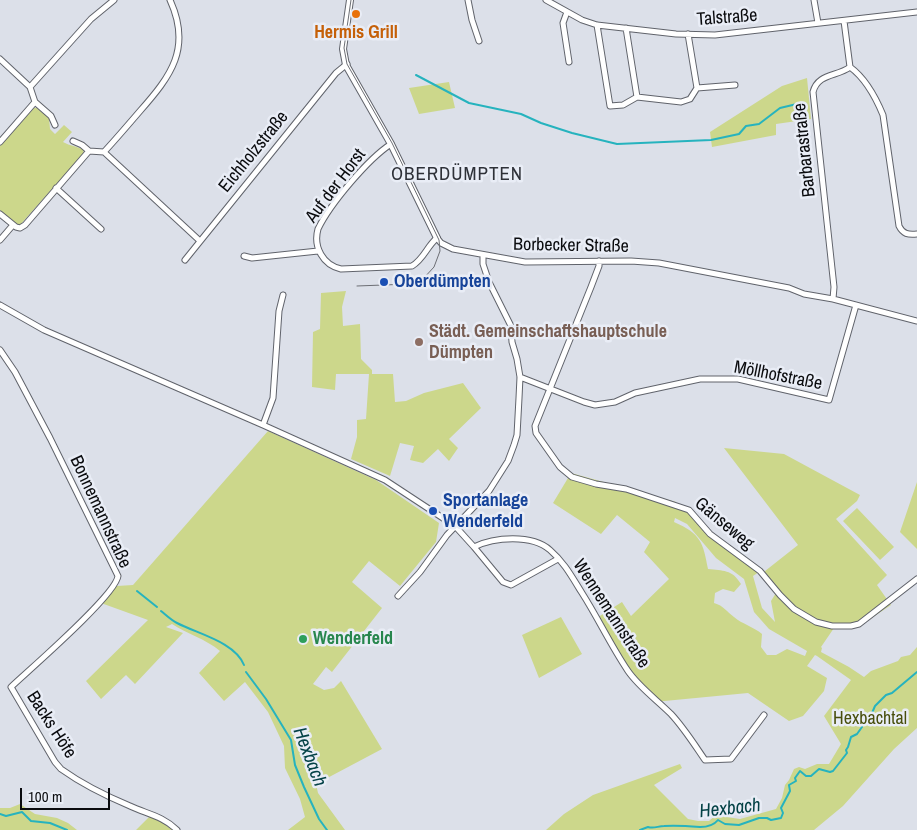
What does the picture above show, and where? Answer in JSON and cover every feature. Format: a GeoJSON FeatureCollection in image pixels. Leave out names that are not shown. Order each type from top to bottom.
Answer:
{"type":"FeatureCollection","features":[{"type":"Feature","properties":{"kind":"street"},"geometry":{"type":"LineString","coordinates":[[30,87],[91,19],[114,0]]}},
{"type":"Feature","properties":{"kind":"street"},"geometry":{"type":"LineString","coordinates":[[104,152],[156,94],[172,69],[179,37],[176,12],[170,0]]}},
{"type":"Feature","properties":{"kind":"street"},"geometry":{"type":"LineString","coordinates":[[244,256],[252,258],[318,251],[330,265],[341,270],[408,267],[418,262],[430,244],[437,238],[391,144],[346,64],[343,49],[350,0]]}},
{"type":"Feature","properties":{"kind":"street"},"geometry":{"type":"LineString","coordinates":[[468,0],[479,41]]}},
{"type":"Feature","properties":{"kind":"street","name":"Talstraße"},"geometry":{"type":"LineString","coordinates":[[546,0],[567,12],[597,25],[715,35],[917,12]]}},
{"type":"Feature","properties":{"kind":"street"},"geometry":{"type":"LineString","coordinates":[[814,0],[818,24]]}},
{"type":"Feature","properties":{"kind":"street"},"geometry":{"type":"LineString","coordinates":[[567,12],[563,23],[568,62]]}},
{"type":"Feature","properties":{"kind":"street"},"geometry":{"type":"LineString","coordinates":[[844,21],[850,67],[858,73],[883,115],[899,226],[905,234],[917,234]]}},
{"type":"Feature","properties":{"kind":"street"},"geometry":{"type":"LineString","coordinates":[[597,25],[610,106],[623,105],[637,97],[681,102],[690,99],[697,88],[735,85]]}},
{"type":"Feature","properties":{"kind":"street"},"geometry":{"type":"LineString","coordinates":[[626,28],[637,97]]}},
{"type":"Feature","properties":{"kind":"street","name":"Talstraße"},"geometry":{"type":"LineString","coordinates":[[688,34],[697,88]]}},
{"type":"Feature","properties":{"kind":"street"},"geometry":{"type":"LineString","coordinates":[[0,59],[30,87],[35,102],[50,116],[55,125]]}},
{"type":"Feature","properties":{"kind":"street","name":"Eichholzstraße"},"geometry":{"type":"LineString","coordinates":[[185,260],[336,73],[346,64]]}},
{"type":"Feature","properties":{"kind":"street","name":"Barbarastraße"},"geometry":{"type":"LineString","coordinates":[[833,299],[834,287],[813,92],[817,82],[822,78],[844,72],[850,67]]}},
{"type":"Feature","properties":{"kind":"street"},"geometry":{"type":"LineString","coordinates":[[0,140],[35,102]]}},
{"type":"Feature","properties":{"kind":"street"},"geometry":{"type":"LineString","coordinates":[[73,141],[82,145],[88,151],[104,152],[200,241]]}},
{"type":"Feature","properties":{"kind":"street","name":"Auf der Horst"},"geometry":{"type":"LineString","coordinates":[[318,251],[316,236],[321,222],[349,185],[378,152],[391,144]]}},
{"type":"Feature","properties":{"kind":"street"},"geometry":{"type":"LineString","coordinates":[[0,214],[13,225],[20,228],[88,151]]}},
{"type":"Feature","properties":{"kind":"street"},"geometry":{"type":"LineString","coordinates":[[56,188],[101,229]]}},
{"type":"Feature","properties":{"kind":"street"},"geometry":{"type":"LineString","coordinates":[[0,240],[13,225]]}},
{"type":"Feature","properties":{"kind":"street","name":"Borbecker Straße"},"geometry":{"type":"LineString","coordinates":[[437,238],[449,248],[538,263],[599,261],[659,263],[789,288],[821,298],[833,299],[917,320]]}},
{"type":"Feature","properties":{"kind":"street"},"geometry":{"type":"LineString","coordinates":[[398,596],[415,578],[455,526],[465,518],[489,490],[508,461],[517,435],[520,377],[512,342],[511,326],[489,282],[483,264],[483,255]]}},
{"type":"Feature","properties":{"kind":"street"},"geometry":{"type":"LineString","coordinates":[[549,388],[599,266],[599,261]]}},
{"type":"Feature","properties":{"kind":"street"},"geometry":{"type":"LineString","coordinates":[[264,425],[273,398],[280,311],[284,295]]}},
{"type":"Feature","properties":{"kind":"street"},"geometry":{"type":"LineString","coordinates":[[0,305],[44,330],[264,425],[385,480],[455,526]]}},
{"type":"Feature","properties":{"kind":"street","name":"Möllhofstraße"},"geometry":{"type":"LineString","coordinates":[[520,377],[596,405],[615,402],[635,393],[700,379],[738,379],[829,400],[856,305]]}},
{"type":"Feature","properties":{"kind":"street","name":"Bonnemannstraße"},"geometry":{"type":"LineString","coordinates":[[0,350],[16,372],[118,576],[114,587],[91,612],[11,687]]}},
{"type":"Feature","properties":{"kind":"street","name":"Gänseweg"},"geometry":{"type":"LineString","coordinates":[[549,388],[535,426],[536,433],[560,467],[572,477],[596,484],[626,489],[689,510],[710,534],[760,571],[794,609],[816,622],[832,626],[859,624],[917,579]]}},
{"type":"Feature","properties":{"kind":"street","name":"Wennemannstraße"},"geometry":{"type":"LineString","coordinates":[[455,526],[503,582],[511,586],[558,559]]}},
{"type":"Feature","properties":{"kind":"street","name":"Wennemannstraße"},"geometry":{"type":"LineString","coordinates":[[474,547],[486,541],[503,538],[541,544],[550,549],[566,568],[629,673],[672,715],[705,760],[730,759],[764,715]]}},
{"type":"Feature","properties":{"kind":"street","name":"Backs Höfe"},"geometry":{"type":"LineString","coordinates":[[11,687],[55,762],[62,769],[114,799],[165,819],[177,830]]}},
{"type":"Feature","properties":{"kind":"green space"},"geometry":{"type":"Polygon","coordinates":[[[807,78],[811,119],[776,124],[776,135],[712,147],[710,132],[782,86],[807,78]]]}},
{"type":"Feature","properties":{"kind":"green space"},"geometry":{"type":"Polygon","coordinates":[[[449,82],[455,108],[419,114],[409,88],[449,82]]]}},
{"type":"Feature","properties":{"kind":"green space"},"geometry":{"type":"Polygon","coordinates":[[[34,108],[37,108],[49,118],[50,129],[55,134],[64,125],[72,132],[63,142],[84,150],[83,154],[20,225],[17,225],[0,210],[0,146],[34,108]]]}},
{"type":"Feature","properties":{"kind":"green space"},"geometry":{"type":"Polygon","coordinates":[[[346,291],[342,307],[343,326],[360,324],[361,359],[372,370],[372,374],[393,374],[395,402],[406,401],[424,393],[463,383],[481,408],[449,439],[458,448],[449,461],[438,449],[423,463],[410,460],[414,446],[400,443],[390,476],[351,459],[357,437],[357,420],[366,419],[369,374],[336,374],[335,390],[312,387],[313,332],[320,329],[321,293],[346,291]]]}},
{"type":"Feature","properties":{"kind":"green space"},"geometry":{"type":"Polygon","coordinates":[[[268,431],[376,480],[439,523],[436,542],[400,586],[369,561],[352,582],[382,608],[332,672],[326,667],[313,684],[324,690],[334,688],[341,681],[382,749],[316,784],[318,793],[345,830],[288,830],[305,817],[300,799],[285,768],[284,746],[268,712],[245,682],[224,701],[199,673],[220,651],[209,643],[172,624],[166,627],[183,633],[135,684],[126,675],[101,699],[86,681],[148,620],[101,603],[117,586],[133,585],[268,431]]]}},
{"type":"Feature","properties":{"kind":"green space","name":"Hexbachtal"},"geometry":{"type":"Polygon","coordinates":[[[724,448],[784,454],[860,495],[857,501],[836,519],[887,575],[877,585],[891,605],[864,623],[834,628],[821,647],[821,652],[864,677],[871,671],[898,661],[901,657],[910,655],[917,647],[917,728],[894,749],[843,806],[814,830],[546,830],[564,814],[593,795],[680,764],[682,768],[654,785],[688,819],[709,821],[715,816],[719,816],[740,819],[776,809],[782,798],[785,785],[794,769],[799,767],[805,769],[817,764],[829,764],[841,744],[824,716],[851,680],[815,655],[807,666],[827,678],[824,691],[803,716],[789,721],[748,693],[654,702],[625,672],[595,619],[622,602],[631,616],[669,579],[644,552],[650,542],[617,515],[601,534],[553,503],[571,473],[676,502],[676,506],[697,520],[715,541],[759,572],[753,576],[762,608],[775,622],[771,601],[776,593],[760,575],[798,545],[724,448]],[[675,518],[674,522],[690,531],[699,540],[708,569],[731,573],[741,584],[734,592],[723,589],[715,593],[714,603],[723,607],[737,619],[762,634],[761,647],[767,655],[776,655],[787,649],[805,656],[807,651],[769,629],[754,612],[744,579],[716,558],[687,524],[675,518]]]}},
{"type":"Feature","properties":{"kind":"green space"},"geometry":{"type":"Polygon","coordinates":[[[917,482],[917,549],[900,532],[917,482]]]}},
{"type":"Feature","properties":{"kind":"green space"},"geometry":{"type":"Polygon","coordinates":[[[857,508],[894,547],[880,560],[843,521],[857,508]]]}},
{"type":"Feature","properties":{"kind":"green space"},"geometry":{"type":"Polygon","coordinates":[[[561,617],[582,654],[539,678],[522,635],[561,617]]]}},
{"type":"Feature","properties":{"kind":"green space"},"geometry":{"type":"Polygon","coordinates":[[[20,804],[35,814],[57,818],[77,830],[0,830],[0,808],[10,808],[20,804]]]}},
{"type":"Feature","properties":{"kind":"green space"},"geometry":{"type":"Polygon","coordinates":[[[150,816],[156,817],[172,830],[136,830],[150,816]]]}},
{"type":"Feature","properties":{"kind":"waterway"},"geometry":{"type":"LineString","coordinates":[[416,75],[469,103],[521,114],[572,133],[617,144],[711,140],[739,134],[746,126],[759,124],[780,108],[801,103]]}},
{"type":"Feature","properties":{"kind":"waterway","name":"Hexbach"},"geometry":{"type":"LineString","coordinates":[[137,591],[157,607]]}},
{"type":"Feature","properties":{"kind":"waterway","name":"Hexbach"},"geometry":{"type":"LineString","coordinates":[[161,611],[177,623],[233,650],[244,665]]}},
{"type":"Feature","properties":{"kind":"waterway","name":"Hexbach"},"geometry":{"type":"LineString","coordinates":[[246,672],[266,699],[291,740],[295,765],[319,819],[327,830]]}},
{"type":"Feature","properties":{"kind":"waterway","name":"Hexbach"},"geometry":{"type":"LineString","coordinates":[[640,830],[648,827],[662,826],[705,827],[718,820],[725,824],[739,825],[759,818],[771,820],[781,818],[783,813],[781,808],[790,791],[789,785],[796,781],[795,778],[800,771],[806,776],[811,776],[819,769],[833,771],[847,753],[846,750],[851,737],[857,734],[862,727],[861,723],[872,713],[875,706],[886,695],[892,693],[917,672]]}},
{"type":"Feature","properties":{"kind":"waterway","name":"Hexbach"},"geometry":{"type":"LineString","coordinates":[[0,814],[6,816],[22,812],[31,821],[50,823],[67,830]]}},
{"type":"Feature","properties":{"kind":"tram line"},"geometry":{"type":"LineString","coordinates":[[351,0],[344,48],[347,64],[392,143],[439,240],[440,251],[434,267],[422,280],[410,284],[357,286]]}},
{"type":"Feature","properties":{"kind":"place","name":"Hermis Grill"},"geometry":{"type":"Point","coordinates":[356,14]}},
{"type":"Feature","properties":{"kind":"place","name":"Oberdümpten"},"geometry":{"type":"Point","coordinates":[384,282]}},
{"type":"Feature","properties":{"kind":"place","name":"Städt. Gemeinschaftshauptschule Dümpten"},"geometry":{"type":"Point","coordinates":[419,342]}},
{"type":"Feature","properties":{"kind":"place","name":"Sportanlage Wenderfeld"},"geometry":{"type":"Point","coordinates":[433,511]}},
{"type":"Feature","properties":{"kind":"place","name":"Wenderfeld"},"geometry":{"type":"Point","coordinates":[303,639]}},
{"type":"Feature","properties":{"kind":"district","name":"OBERDÜMPTEN"},"geometry":{"type":"Point","coordinates":[457,175]}}]}
